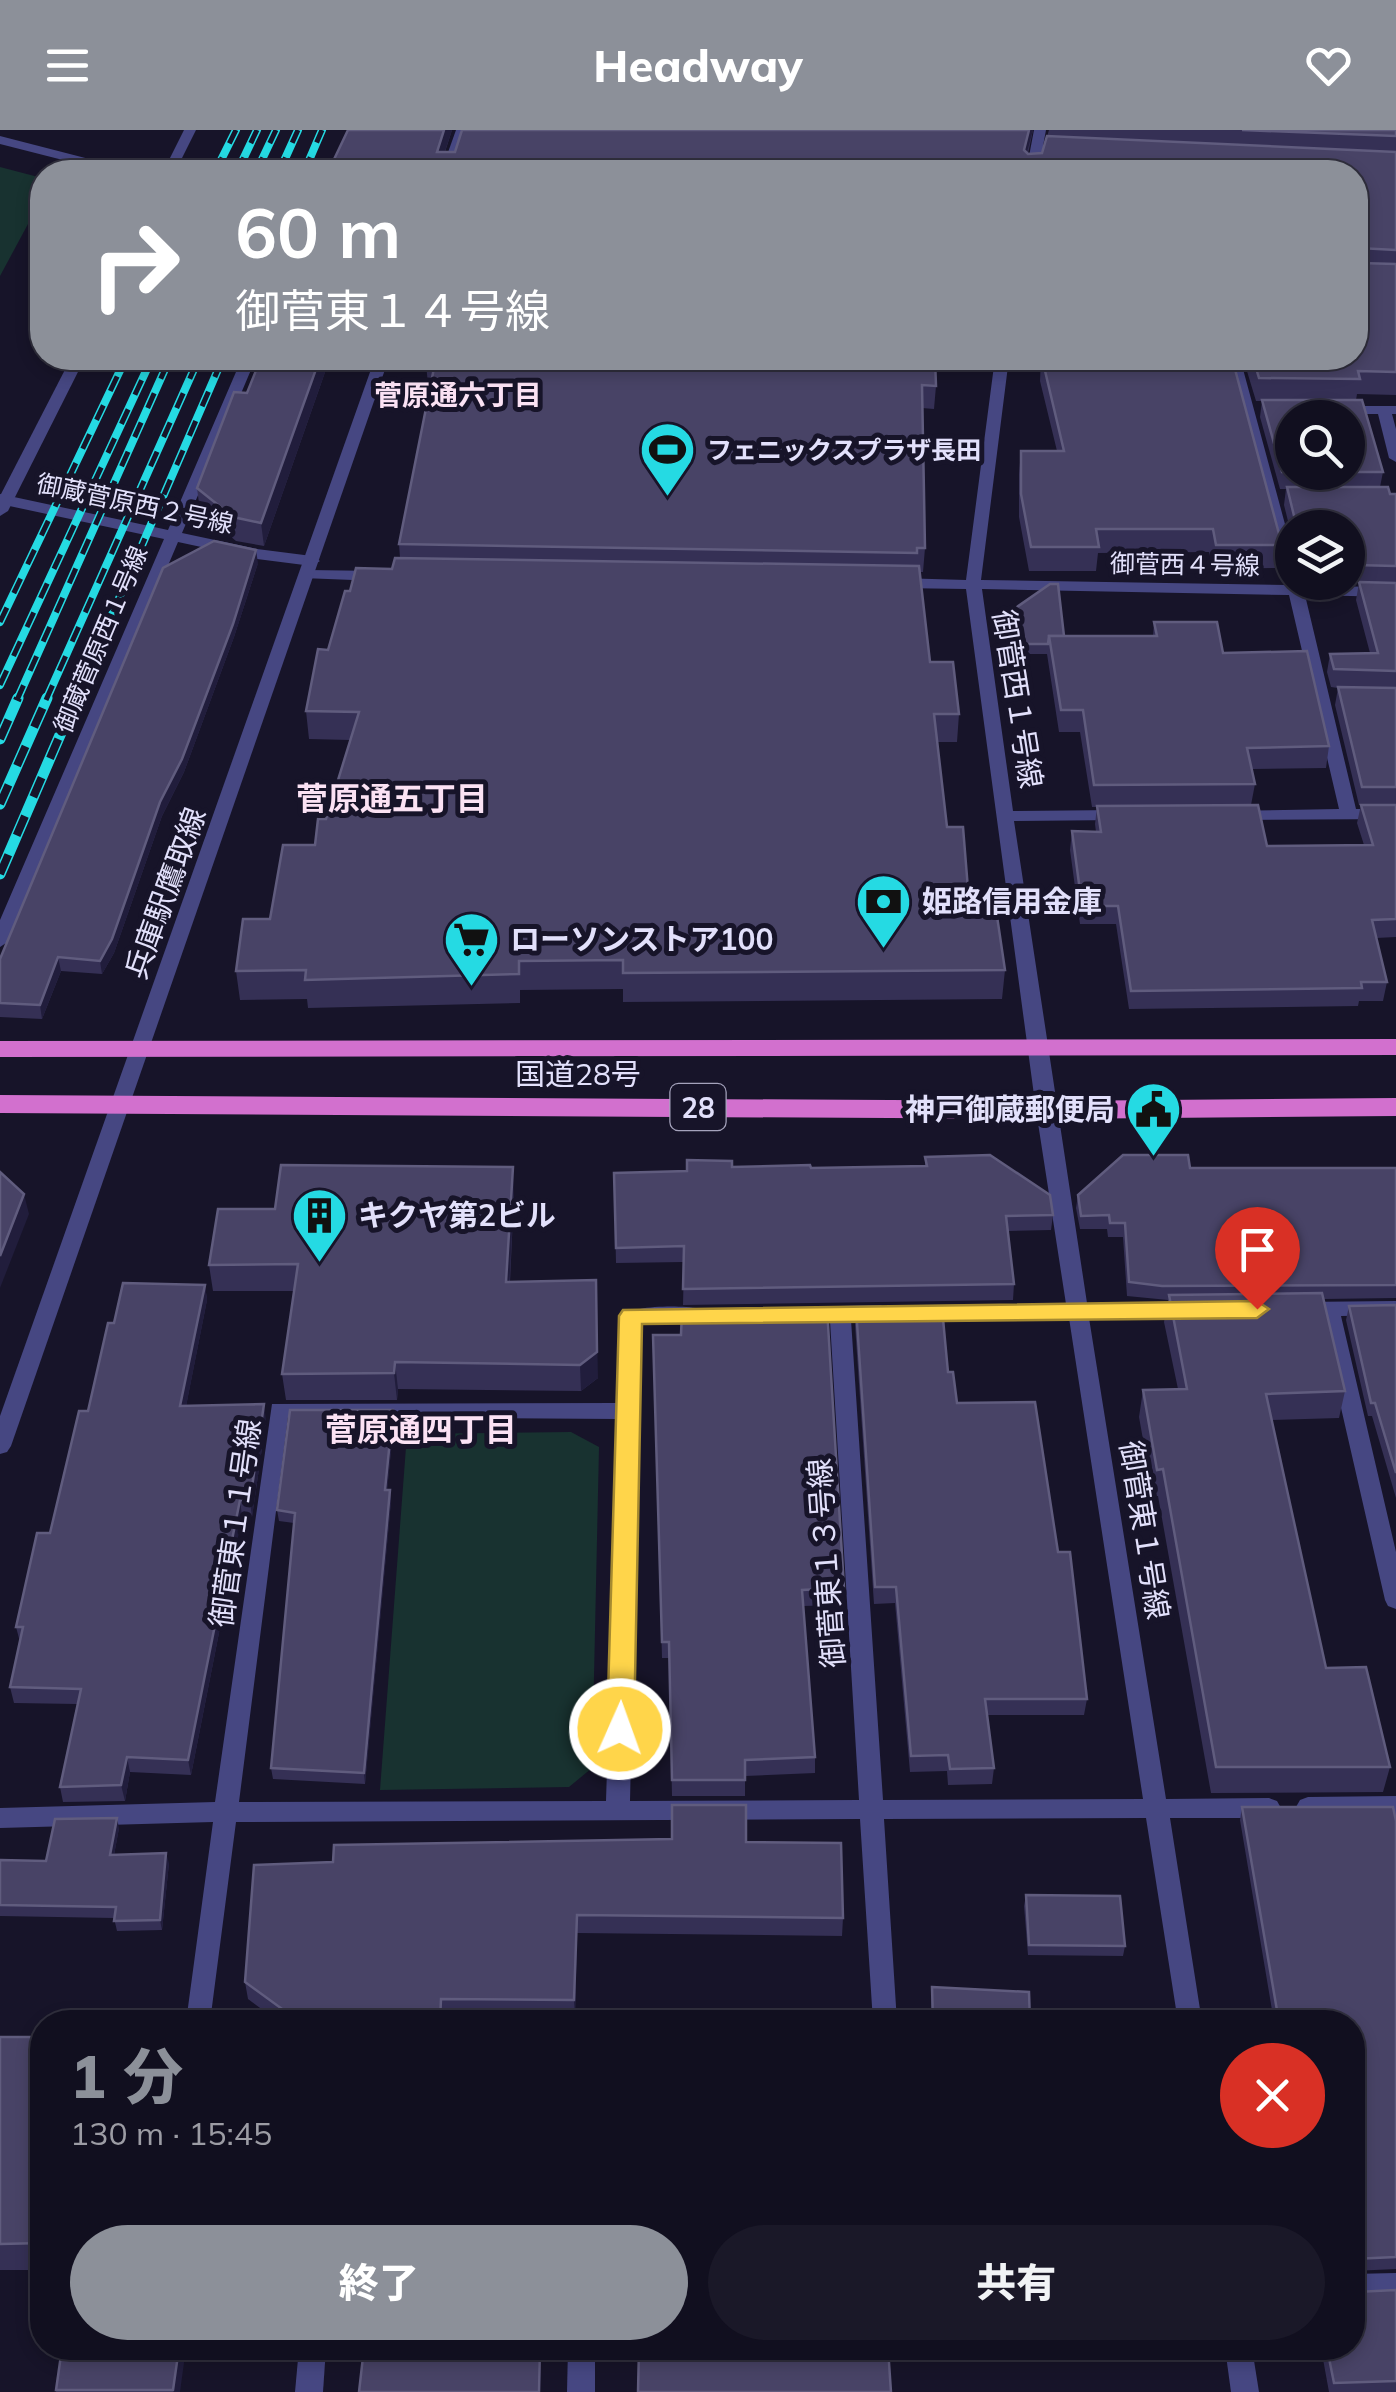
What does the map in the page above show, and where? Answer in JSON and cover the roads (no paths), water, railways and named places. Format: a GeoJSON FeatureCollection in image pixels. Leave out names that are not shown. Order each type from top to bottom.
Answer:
{"type":"FeatureCollection","features":[{"type":"Feature","properties":{"kind":"highway","name":"国道28号"},"geometry":{"type":"LineString","coordinates":[[0,1049],[1396,1047]]}},
{"type":"Feature","properties":{"kind":"highway","name":"国道28号"},"geometry":{"type":"LineString","coordinates":[[0,1104],[1046,1110],[1396,1108]]}},
{"type":"Feature","properties":{"kind":"street"},"geometry":{"type":"LineString","coordinates":[[175,160],[190,130]]}},
{"type":"Feature","properties":{"kind":"street"},"geometry":{"type":"LineString","coordinates":[[451,160],[462,130]]}},
{"type":"Feature","properties":{"kind":"street"},"geometry":{"type":"LineString","coordinates":[[1034,160],[1040,130]]}},
{"type":"Feature","properties":{"kind":"street"},"geometry":{"type":"LineString","coordinates":[[0,140],[78,160]]}},
{"type":"Feature","properties":{"kind":"street"},"geometry":{"type":"LineString","coordinates":[[1036,150],[1093,152]]}},
{"type":"Feature","properties":{"kind":"street"},"geometry":{"type":"LineString","coordinates":[[2,504],[72,370]]}},
{"type":"Feature","properties":{"kind":"street","name":"御蔵菅原西１号線"},"geometry":{"type":"LineString","coordinates":[[0,941],[244,370]]}},
{"type":"Feature","properties":{"kind":"street","name":"兵庫駅鷹取線"},"geometry":{"type":"LineString","coordinates":[[0,1446],[378,370]]}},
{"type":"Feature","properties":{"kind":"street","name":"御菅西１号線"},"geometry":{"type":"LineString","coordinates":[[1000,370],[973,584],[1038,1048]]}},
{"type":"Feature","properties":{"kind":"street"},"geometry":{"type":"LineString","coordinates":[[1235,370],[1275,514]]}},
{"type":"Feature","properties":{"kind":"street"},"geometry":{"type":"LineString","coordinates":[[1246,409],[1266,409]]}},
{"type":"Feature","properties":{"kind":"street"},"geometry":{"type":"LineString","coordinates":[[1390,410],[1396,458]]}},
{"type":"Feature","properties":{"kind":"street"},"geometry":{"type":"LineString","coordinates":[[1270,496],[1288,496]]}},
{"type":"Feature","properties":{"kind":"street","name":"御蔵菅原西２号線"},"geometry":{"type":"LineString","coordinates":[[2,504],[310,568],[396,576]]}},
{"type":"Feature","properties":{"kind":"street","name":"御菅西４号線"},"geometry":{"type":"LineString","coordinates":[[874,583],[1275,583]]}},
{"type":"Feature","properties":{"kind":"street","name":"御菅西４号線"},"geometry":{"type":"LineString","coordinates":[[1365,589],[1396,592]]}},
{"type":"Feature","properties":{"kind":"street"},"geometry":{"type":"LineString","coordinates":[[1300,600],[1332,696],[1349,814]]}},
{"type":"Feature","properties":{"kind":"street"},"geometry":{"type":"LineString","coordinates":[[1216,815],[1396,814]]}},
{"type":"Feature","properties":{"kind":"street"},"geometry":{"type":"LineString","coordinates":[[1008,816],[1141,815]]}},
{"type":"Feature","properties":{"kind":"street","name":"御菅東１号線"},"geometry":{"type":"LineString","coordinates":[[1038,1048],[1188,2010]]}},
{"type":"Feature","properties":{"kind":"street"},"geometry":{"type":"LineString","coordinates":[[1271,1309],[1396,1308]]}},
{"type":"Feature","properties":{"kind":"street"},"geometry":{"type":"LineString","coordinates":[[1330,1309],[1396,1600]]}},
{"type":"Feature","properties":{"kind":"street"},"geometry":{"type":"LineString","coordinates":[[783,1314],[1212,1310]]}},
{"type":"Feature","properties":{"kind":"street","name":"御菅東１３号線"},"geometry":{"type":"LineString","coordinates":[[840,1313],[884,2010]]}},
{"type":"Feature","properties":{"kind":"street"},"geometry":{"type":"LineString","coordinates":[[618,1809],[631,1316],[726,1315]]}},
{"type":"Feature","properties":{"kind":"street","name":"御菅東１１号線"},"geometry":{"type":"LineString","coordinates":[[226,1812],[279,1409],[629,1410]]}},
{"type":"Feature","properties":{"kind":"street"},"geometry":{"type":"LineString","coordinates":[[0,1818],[226,1812],[1396,1806]]}},
{"type":"Feature","properties":{"kind":"street"},"geometry":{"type":"LineString","coordinates":[[200,2010],[226,1812]]}},
{"type":"Feature","properties":{"kind":"street"},"geometry":{"type":"LineString","coordinates":[[1365,2287],[1396,2286]]}},
{"type":"Feature","properties":{"kind":"street"},"geometry":{"type":"LineString","coordinates":[[309,2392],[312,2360]]}},
{"type":"Feature","properties":{"kind":"street"},"geometry":{"type":"LineString","coordinates":[[581,2392],[582,2360]]}},
{"type":"Feature","properties":{"kind":"street"},"geometry":{"type":"LineString","coordinates":[[1240,2360],[1244,2392]]}},
{"type":"Feature","properties":{"kind":"railway"},"geometry":{"type":"LineString","coordinates":[[221,160],[236,130]]}},
{"type":"Feature","properties":{"kind":"railway"},"geometry":{"type":"LineString","coordinates":[[243,160],[257,130]]}},
{"type":"Feature","properties":{"kind":"railway"},"geometry":{"type":"LineString","coordinates":[[262,160],[276,130]]}},
{"type":"Feature","properties":{"kind":"railway"},"geometry":{"type":"LineString","coordinates":[[284,160],[298,130]]}},
{"type":"Feature","properties":{"kind":"railway"},"geometry":{"type":"LineString","coordinates":[[309,160],[322,130]]}},
{"type":"Feature","properties":{"kind":"railway"},"geometry":{"type":"LineString","coordinates":[[0,622],[120,370]]}},
{"type":"Feature","properties":{"kind":"railway"},"geometry":{"type":"LineString","coordinates":[[0,685],[146,370]]}},
{"type":"Feature","properties":{"kind":"railway"},"geometry":{"type":"LineString","coordinates":[[17,700],[165,370]]}},
{"type":"Feature","properties":{"kind":"railway"},"geometry":{"type":"LineString","coordinates":[[46,700],[194,370]]}},
{"type":"Feature","properties":{"kind":"railway"},"geometry":{"type":"LineString","coordinates":[[75,700],[218,370]]}},
{"type":"Feature","properties":{"kind":"railway"},"geometry":{"type":"LineString","coordinates":[[0,739],[18,698]]}},
{"type":"Feature","properties":{"kind":"railway"},"geometry":{"type":"LineString","coordinates":[[0,804],[47,698]]}},
{"type":"Feature","properties":{"kind":"railway"},"geometry":{"type":"LineString","coordinates":[[0,874],[76,698]]}},
{"type":"Feature","properties":{"kind":"place","name":"フェニックスプラザ長田"},"geometry":{"type":"Point","coordinates":[668,498]}},
{"type":"Feature","properties":{"kind":"place","name":"姫路信用金庫"},"geometry":{"type":"Point","coordinates":[883,950]}},
{"type":"Feature","properties":{"kind":"place","name":"ローソンストア100"},"geometry":{"type":"Point","coordinates":[471,988]}},
{"type":"Feature","properties":{"kind":"place","name":"神戸御蔵郵便局"},"geometry":{"type":"Point","coordinates":[1154,1158]}},
{"type":"Feature","properties":{"kind":"place","name":"キクヤ第2ビル"},"geometry":{"type":"Point","coordinates":[319,1264]}},
{"type":"Feature","properties":{"kind":"district","name":"菅原通六丁目"},"geometry":{"type":"Point","coordinates":[458,394]}},
{"type":"Feature","properties":{"kind":"district","name":"菅原通五丁目"},"geometry":{"type":"Point","coordinates":[392,798]}},
{"type":"Feature","properties":{"kind":"district","name":"菅原通四丁目"},"geometry":{"type":"Point","coordinates":[421,1429]}}]}
